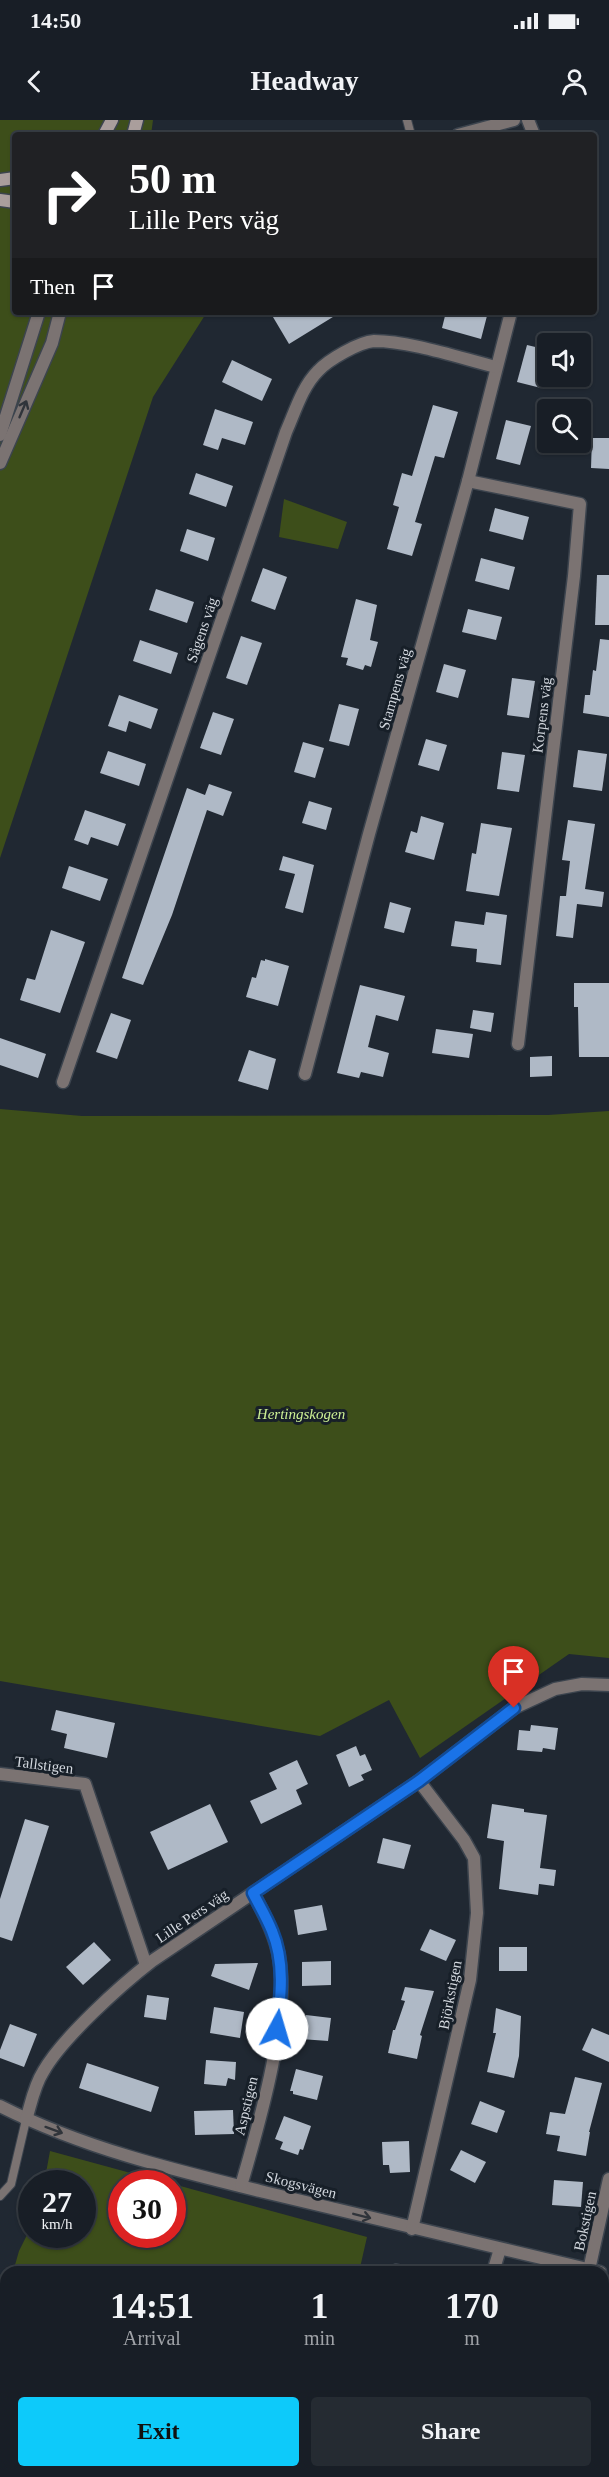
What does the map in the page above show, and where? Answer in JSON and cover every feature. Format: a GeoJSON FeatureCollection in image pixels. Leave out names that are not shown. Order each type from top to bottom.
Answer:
{"type":"FeatureCollection","features":[{"type":"Feature","properties":{"kind":"street"},"geometry":{"type":"LineString","coordinates":[[469,132],[514,120]]}},
{"type":"Feature","properties":{"kind":"street"},"geometry":{"type":"LineString","coordinates":[[0,435],[38,315]]}},
{"type":"Feature","properties":{"kind":"street"},"geometry":{"type":"LineString","coordinates":[[0,463],[52,344],[59,315]]}},
{"type":"Feature","properties":{"kind":"street","name":"Stampens väg"},"geometry":{"type":"LineString","coordinates":[[305,1074],[369,834],[468,481],[510,315]]}},
{"type":"Feature","properties":{"kind":"street","name":"Sågens väg"},"geometry":{"type":"LineString","coordinates":[[63,1082],[282,444],[303,392],[318,371],[333,359],[372,341],[408,346],[496,367]]}},
{"type":"Feature","properties":{"kind":"street","name":"Korpens väg"},"geometry":{"type":"LineString","coordinates":[[468,481],[580,504],[574,576],[518,1044]]}},
{"type":"Feature","properties":{"kind":"street","name":"Lille Pers väg"},"geometry":{"type":"LineString","coordinates":[[26,2120],[43,2071],[71,2037],[147,1965],[419,1781],[514,1708],[547,1692],[570,1686],[609,1685]]}},
{"type":"Feature","properties":{"kind":"street","name":"Tallstigen"},"geometry":{"type":"LineString","coordinates":[[0,1774],[85,1785],[147,1965]]}},
{"type":"Feature","properties":{"kind":"street","name":"Björkstigen"},"geometry":{"type":"LineString","coordinates":[[412,2229],[470,1980],[477,1913],[474,1858],[464,1840],[419,1781]]}},
{"type":"Feature","properties":{"kind":"street","name":"Aspstigen"},"geometry":{"type":"LineString","coordinates":[[242,2186],[270,2073],[281,1980],[278,1953],[272,1932],[253,1893]]}},
{"type":"Feature","properties":{"kind":"street","name":"Skogsvägen"},"geometry":{"type":"LineString","coordinates":[[0,2106],[26,2120],[129,2157],[412,2229],[574,2266]]}},
{"type":"Feature","properties":{"kind":"street","name":"Bokstigen"},"geometry":{"type":"LineString","coordinates":[[599,2266],[609,2179]]}},
{"type":"Feature","properties":{"kind":"street"},"geometry":{"type":"LineString","coordinates":[[495,2266],[500,2248]]}},
{"type":"Feature","properties":{"kind":"lane"},"geometry":{"type":"LineString","coordinates":[[0,2196],[11,2184],[26,2120]]}},
{"type":"Feature","properties":{"kind":"green space"},"geometry":{"type":"Polygon","coordinates":[[[0,120],[153,120],[151,132],[12,132],[12,315],[205,315],[153,397],[0,858],[0,120]]]}},
{"type":"Feature","properties":{"kind":"green space"},"geometry":{"type":"Polygon","coordinates":[[[284,499],[347,522],[338,549],[279,537],[284,499]]]}},
{"type":"Feature","properties":{"kind":"green space","name":"Hertingskogen"},"geometry":{"type":"Polygon","coordinates":[[[0,1109],[82,1116],[548,1115],[609,1111],[609,1658],[569,1654],[420,1758],[389,1700],[320,1736],[0,1681],[0,1109]]]}},
{"type":"Feature","properties":{"kind":"green space"},"geometry":{"type":"Polygon","coordinates":[[[50,2151],[120,2170],[108,2170],[108,2248],[186,2248],[186,2188],[367,2237],[360,2266],[15,2266],[20,2248],[96,2248],[96,2170],[47,2170],[50,2151]]]}},
{"type":"Feature","properties":{"kind":"building"},"geometry":{"type":"Polygon","coordinates":[[[272,315],[336,315],[289,344],[272,315]]]}},
{"type":"Feature","properties":{"kind":"building"},"geometry":{"type":"Polygon","coordinates":[[[445,315],[487,315],[481,339],[442,328],[445,315]]]}},
{"type":"Feature","properties":{"kind":"building"},"geometry":{"type":"Polygon","coordinates":[[[527,345],[537,347],[537,387],[517,382],[527,345]]]}},
{"type":"Feature","properties":{"kind":"building"},"geometry":{"type":"Polygon","coordinates":[[[232,360],[272,379],[262,401],[222,382],[232,360]]]}},
{"type":"Feature","properties":{"kind":"building"},"geometry":{"type":"Polygon","coordinates":[[[433,405],[458,412],[444,458],[435,456],[415,522],[422,524],[412,556],[387,549],[399,507],[393,505],[402,473],[412,476],[433,405]]]}},
{"type":"Feature","properties":{"kind":"building"},"geometry":{"type":"Polygon","coordinates":[[[215,409],[253,422],[245,445],[222,438],[218,450],[203,445],[215,409]]]}},
{"type":"Feature","properties":{"kind":"building"},"geometry":{"type":"Polygon","coordinates":[[[506,420],[531,426],[520,465],[496,459],[506,420]]]}},
{"type":"Feature","properties":{"kind":"building"},"geometry":{"type":"Polygon","coordinates":[[[592,438],[609,438],[609,469],[591,468],[592,438]]]}},
{"type":"Feature","properties":{"kind":"building"},"geometry":{"type":"Polygon","coordinates":[[[196,473],[233,486],[226,507],[189,494],[196,473]]]}},
{"type":"Feature","properties":{"kind":"building"},"geometry":{"type":"Polygon","coordinates":[[[495,508],[529,517],[523,540],[489,531],[495,508]]]}},
{"type":"Feature","properties":{"kind":"building"},"geometry":{"type":"Polygon","coordinates":[[[187,529],[215,538],[208,561],[180,551],[187,529]]]}},
{"type":"Feature","properties":{"kind":"building"},"geometry":{"type":"Polygon","coordinates":[[[481,558],[515,567],[509,590],[475,581],[481,558]]]}},
{"type":"Feature","properties":{"kind":"building"},"geometry":{"type":"Polygon","coordinates":[[[263,568],[287,577],[275,610],[251,601],[263,568]]]}},
{"type":"Feature","properties":{"kind":"building"},"geometry":{"type":"Polygon","coordinates":[[[597,575],[609,575],[609,625],[595,625],[597,575]]]}},
{"type":"Feature","properties":{"kind":"building"},"geometry":{"type":"Polygon","coordinates":[[[156,589],[194,602],[187,623],[149,610],[156,589]]]}},
{"type":"Feature","properties":{"kind":"building"},"geometry":{"type":"Polygon","coordinates":[[[356,599],[377,605],[370,640],[378,642],[371,667],[365,665],[363,670],[346,665],[348,658],[341,657],[356,599]]]}},
{"type":"Feature","properties":{"kind":"building"},"geometry":{"type":"Polygon","coordinates":[[[468,609],[502,617],[496,640],[462,632],[468,609]]]}},
{"type":"Feature","properties":{"kind":"building"},"geometry":{"type":"Polygon","coordinates":[[[241,636],[262,643],[247,685],[226,678],[241,636]]]}},
{"type":"Feature","properties":{"kind":"building"},"geometry":{"type":"Polygon","coordinates":[[[600,639],[609,640],[609,717],[583,713],[585,695],[590,695],[593,670],[596,671],[600,639]]]}},
{"type":"Feature","properties":{"kind":"building"},"geometry":{"type":"Polygon","coordinates":[[[140,640],[178,653],[171,674],[133,661],[140,640]]]}},
{"type":"Feature","properties":{"kind":"building"},"geometry":{"type":"Polygon","coordinates":[[[444,664],[466,670],[458,698],[436,692],[444,664]]]}},
{"type":"Feature","properties":{"kind":"building"},"geometry":{"type":"Polygon","coordinates":[[[512,678],[535,681],[529,718],[507,715],[512,678]]]}},
{"type":"Feature","properties":{"kind":"building"},"geometry":{"type":"Polygon","coordinates":[[[119,695],[158,709],[151,729],[129,721],[126,732],[108,726],[119,695]]]}},
{"type":"Feature","properties":{"kind":"building"},"geometry":{"type":"Polygon","coordinates":[[[339,704],[359,709],[349,746],[329,741],[339,704]]]}},
{"type":"Feature","properties":{"kind":"building"},"geometry":{"type":"Polygon","coordinates":[[[213,712],[234,719],[221,755],[200,748],[213,712]]]}},
{"type":"Feature","properties":{"kind":"building"},"geometry":{"type":"Polygon","coordinates":[[[426,739],[447,745],[439,771],[418,765],[426,739]]]}},
{"type":"Feature","properties":{"kind":"building"},"geometry":{"type":"Polygon","coordinates":[[[303,742],[324,748],[315,778],[294,772],[303,742]]]}},
{"type":"Feature","properties":{"kind":"building"},"geometry":{"type":"Polygon","coordinates":[[[578,750],[607,754],[602,791],[573,787],[578,750]]]}},
{"type":"Feature","properties":{"kind":"building"},"geometry":{"type":"Polygon","coordinates":[[[108,751],[146,764],[139,786],[100,773],[108,751]]]}},
{"type":"Feature","properties":{"kind":"building"},"geometry":{"type":"Polygon","coordinates":[[[502,752],[525,755],[519,792],[497,789],[502,752]]]}},
{"type":"Feature","properties":{"kind":"building"},"geometry":{"type":"Polygon","coordinates":[[[209,784],[232,792],[223,816],[207,810],[172,915],[143,985],[122,978],[187,788],[205,795],[209,784]]]}},
{"type":"Feature","properties":{"kind":"building"},"geometry":{"type":"Polygon","coordinates":[[[309,801],[332,808],[326,830],[302,823],[309,801]]]}},
{"type":"Feature","properties":{"kind":"building"},"geometry":{"type":"Polygon","coordinates":[[[85,810],[126,824],[118,846],[91,837],[88,845],[74,840],[85,810]]]}},
{"type":"Feature","properties":{"kind":"building"},"geometry":{"type":"Polygon","coordinates":[[[421,816],[444,823],[434,860],[405,852],[411,831],[417,833],[421,816]]]}},
{"type":"Feature","properties":{"kind":"building"},"geometry":{"type":"Polygon","coordinates":[[[568,820],[595,824],[585,889],[604,892],[602,907],[577,904],[573,938],[556,936],[560,896],[566,896],[570,861],[562,860],[568,820]]]}},
{"type":"Feature","properties":{"kind":"building"},"geometry":{"type":"Polygon","coordinates":[[[481,823],[512,828],[499,896],[466,891],[472,853],[476,854],[481,823]]]}},
{"type":"Feature","properties":{"kind":"building"},"geometry":{"type":"Polygon","coordinates":[[[283,856],[314,865],[303,913],[285,908],[295,874],[279,870],[283,856]]]}},
{"type":"Feature","properties":{"kind":"building"},"geometry":{"type":"Polygon","coordinates":[[[69,866],[108,879],[100,901],[62,888],[69,866]]]}},
{"type":"Feature","properties":{"kind":"building"},"geometry":{"type":"Polygon","coordinates":[[[390,902],[411,908],[404,933],[384,928],[390,902]]]}},
{"type":"Feature","properties":{"kind":"building"},"geometry":{"type":"Polygon","coordinates":[[[486,912],[507,915],[501,965],[476,962],[477,949],[451,946],[455,921],[484,925],[486,912]]]}},
{"type":"Feature","properties":{"kind":"building"},"geometry":{"type":"Polygon","coordinates":[[[51,930],[85,942],[60,1013],[20,1000],[27,978],[35,980],[51,930]]]}},
{"type":"Feature","properties":{"kind":"building"},"geometry":{"type":"Polygon","coordinates":[[[265,959],[289,966],[278,1006],[246,997],[252,977],[256,978],[261,960],[265,961],[265,959]]]}},
{"type":"Feature","properties":{"kind":"building"},"geometry":{"type":"Polygon","coordinates":[[[574,983],[609,983],[609,1057],[579,1057],[578,1007],[574,1007],[574,983]]]}},
{"type":"Feature","properties":{"kind":"building"},"geometry":{"type":"Polygon","coordinates":[[[360,985],[405,996],[398,1021],[376,1015],[368,1047],[389,1053],[383,1077],[361,1072],[359,1078],[337,1073],[360,985]]]}},
{"type":"Feature","properties":{"kind":"building"},"geometry":{"type":"Polygon","coordinates":[[[473,1010],[494,1013],[491,1032],[470,1028],[473,1010]]]}},
{"type":"Feature","properties":{"kind":"building"},"geometry":{"type":"Polygon","coordinates":[[[111,1013],[131,1020],[117,1059],[96,1052],[111,1013]]]}},
{"type":"Feature","properties":{"kind":"building"},"geometry":{"type":"Polygon","coordinates":[[[436,1029],[473,1034],[469,1058],[432,1053],[436,1029]]]}},
{"type":"Feature","properties":{"kind":"building"},"geometry":{"type":"Polygon","coordinates":[[[0,1038],[46,1054],[38,1078],[0,1065],[0,1038]]]}},
{"type":"Feature","properties":{"kind":"building"},"geometry":{"type":"Polygon","coordinates":[[[249,1050],[276,1059],[268,1090],[238,1081],[249,1050]]]}},
{"type":"Feature","properties":{"kind":"building"},"geometry":{"type":"Polygon","coordinates":[[[552,1056],[552,1076],[530,1077],[530,1057],[552,1056]]]}},
{"type":"Feature","properties":{"kind":"building"},"geometry":{"type":"Polygon","coordinates":[[[56,1710],[115,1723],[107,1758],[64,1748],[67,1734],[51,1730],[56,1710]]]}},
{"type":"Feature","properties":{"kind":"building"},"geometry":{"type":"Polygon","coordinates":[[[531,1725],[558,1728],[555,1750],[543,1748],[542,1752],[517,1750],[519,1730],[530,1731],[531,1725]]]}},
{"type":"Feature","properties":{"kind":"building"},"geometry":{"type":"Polygon","coordinates":[[[356,1746],[360,1756],[365,1754],[372,1770],[361,1775],[364,1780],[349,1787],[336,1755],[356,1746]]]}},
{"type":"Feature","properties":{"kind":"building"},"geometry":{"type":"Polygon","coordinates":[[[297,1760],[308,1784],[296,1790],[302,1804],[261,1824],[250,1801],[277,1789],[269,1773],[297,1760]]]}},
{"type":"Feature","properties":{"kind":"building"},"geometry":{"type":"Polygon","coordinates":[[[210,1804],[228,1842],[168,1870],[150,1832],[210,1804]]]}},
{"type":"Feature","properties":{"kind":"building"},"geometry":{"type":"Polygon","coordinates":[[[492,1804],[547,1815],[540,1868],[556,1870],[554,1886],[539,1884],[538,1895],[499,1889],[504,1841],[487,1838],[492,1804]]]}},
{"type":"Feature","properties":{"kind":"building"},"geometry":{"type":"Polygon","coordinates":[[[25,1819],[49,1826],[12,1941],[0,1937],[0,1899],[25,1819]]]}},
{"type":"Feature","properties":{"kind":"building"},"geometry":{"type":"Polygon","coordinates":[[[383,1838],[411,1845],[404,1869],[377,1863],[383,1838]]]}},
{"type":"Feature","properties":{"kind":"building"},"geometry":{"type":"Polygon","coordinates":[[[322,1905],[327,1930],[298,1935],[294,1910],[322,1905]]]}},
{"type":"Feature","properties":{"kind":"building"},"geometry":{"type":"Polygon","coordinates":[[[430,1929],[456,1940],[446,1961],[420,1950],[430,1929]]]}},
{"type":"Feature","properties":{"kind":"building"},"geometry":{"type":"Polygon","coordinates":[[[94,1942],[111,1960],[83,1985],[66,1967],[94,1942]]]}},
{"type":"Feature","properties":{"kind":"building"},"geometry":{"type":"Polygon","coordinates":[[[499,1947],[527,1947],[527,1971],[499,1971],[499,1947]]]}},
{"type":"Feature","properties":{"kind":"building"},"geometry":{"type":"Polygon","coordinates":[[[331,1961],[331,1985],[302,1986],[302,1962],[331,1961]]]}},
{"type":"Feature","properties":{"kind":"building"},"geometry":{"type":"Polygon","coordinates":[[[258,1963],[249,1990],[211,1976],[215,1964],[258,1963]]]}},
{"type":"Feature","properties":{"kind":"building"},"geometry":{"type":"Polygon","coordinates":[[[405,1987],[434,1991],[420,2035],[422,2036],[417,2059],[388,2053],[393,2030],[395,2030],[405,2001],[401,2000],[405,1987]]]}},
{"type":"Feature","properties":{"kind":"building"},"geometry":{"type":"Polygon","coordinates":[[[147,1995],[169,1998],[166,2020],[144,2017],[147,1995]]]}},
{"type":"Feature","properties":{"kind":"building"},"geometry":{"type":"Polygon","coordinates":[[[214,2007],[244,2012],[240,2038],[210,2033],[214,2007]]]}},
{"type":"Feature","properties":{"kind":"building"},"geometry":{"type":"Polygon","coordinates":[[[496,2008],[521,2016],[519,2056],[514,2078],[487,2072],[496,2033],[493,2033],[496,2008]]]}},
{"type":"Feature","properties":{"kind":"building"},"geometry":{"type":"Polygon","coordinates":[[[306,2015],[331,2018],[328,2041],[301,2039],[302,2022],[304,2023],[306,2015]]]}},
{"type":"Feature","properties":{"kind":"building"},"geometry":{"type":"Polygon","coordinates":[[[10,2024],[37,2034],[24,2067],[0,2058],[0,2050],[10,2024]]]}},
{"type":"Feature","properties":{"kind":"building"},"geometry":{"type":"Polygon","coordinates":[[[592,2028],[609,2035],[609,2062],[582,2050],[592,2028]]]}},
{"type":"Feature","properties":{"kind":"building"},"geometry":{"type":"Polygon","coordinates":[[[206,2060],[236,2062],[235,2080],[228,2078],[226,2086],[204,2084],[206,2060]]]}},
{"type":"Feature","properties":{"kind":"building"},"geometry":{"type":"Polygon","coordinates":[[[87,2063],[159,2087],[151,2112],[79,2088],[87,2063]]]}},
{"type":"Feature","properties":{"kind":"building"},"geometry":{"type":"Polygon","coordinates":[[[296,2069],[323,2076],[317,2100],[293,2094],[293,2091],[290,2091],[296,2069]]]}},
{"type":"Feature","properties":{"kind":"building"},"geometry":{"type":"Polygon","coordinates":[[[575,2077],[602,2083],[589,2132],[586,2156],[557,2151],[560,2136],[546,2134],[550,2112],[565,2114],[575,2077]]]}},
{"type":"Feature","properties":{"kind":"building"},"geometry":{"type":"Polygon","coordinates":[[[480,2101],[505,2111],[497,2133],[471,2124],[480,2101]]]}},
{"type":"Feature","properties":{"kind":"building"},"geometry":{"type":"Polygon","coordinates":[[[233,2110],[234,2134],[195,2135],[194,2111],[233,2110]]]}},
{"type":"Feature","properties":{"kind":"building"},"geometry":{"type":"Polygon","coordinates":[[[284,2116],[311,2126],[303,2150],[300,2149],[298,2155],[280,2149],[283,2142],[275,2139],[284,2116]]]}},
{"type":"Feature","properties":{"kind":"building"},"geometry":{"type":"Polygon","coordinates":[[[409,2141],[410,2172],[390,2173],[389,2165],[383,2165],[382,2142],[409,2141]]]}},
{"type":"Feature","properties":{"kind":"building"},"geometry":{"type":"Polygon","coordinates":[[[461,2150],[486,2162],[475,2183],[450,2170],[461,2150]]]}},
{"type":"Feature","properties":{"kind":"building"},"geometry":{"type":"Polygon","coordinates":[[[554,2180],[583,2182],[581,2207],[552,2205],[554,2180]]]}},
{"type":"Feature","properties":{"kind":"route"},"geometry":{"type":"LineString","coordinates":[[277,2029],[281,1980],[278,1953],[272,1932],[253,1893],[419,1781],[514,1708]]}}]}
